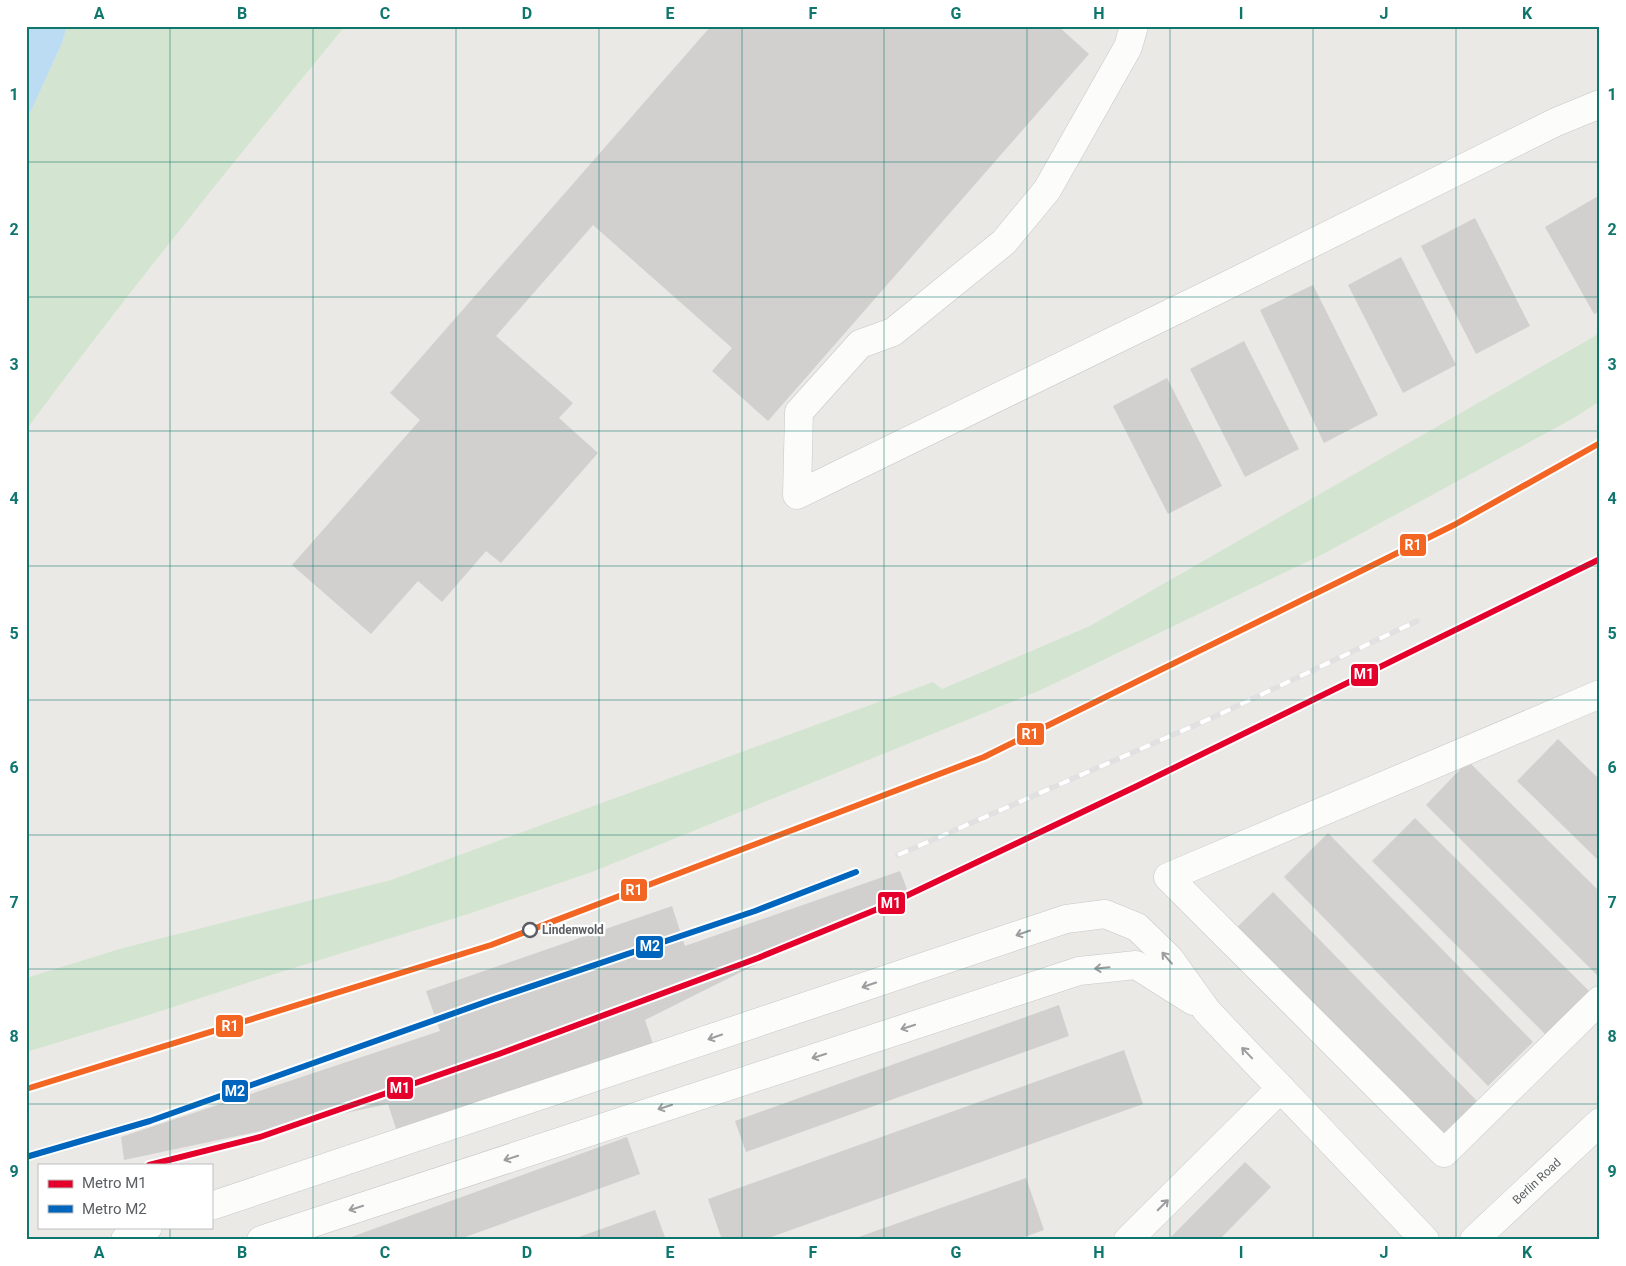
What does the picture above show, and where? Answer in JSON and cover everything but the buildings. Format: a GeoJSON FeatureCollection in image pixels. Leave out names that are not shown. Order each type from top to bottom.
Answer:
{"type":"FeatureCollection","features":[{"type":"Feature","properties":{"kind":"street"},"geometry":{"type":"LineString","coordinates":[[1134,26],[1128,47],[1047,190],[1004,242],[893,332],[860,344],[799,412],[797,495],[1207,296],[1556,122],[1600,104]]}},
{"type":"Feature","properties":{"kind":"street"},"geometry":{"type":"LineString","coordinates":[[1600,694],[1168,877],[1444,1153],[1600,1000]]}},
{"type":"Feature","properties":{"kind":"street"},"geometry":{"type":"LineString","coordinates":[[212,1206],[1066,919],[1105,914],[1137,927],[1169,958],[1208,1011],[1425,1240]]}},
{"type":"Feature","properties":{"kind":"street"},"geometry":{"type":"LineString","coordinates":[[261,1240],[1079,970],[1136,965],[1208,1011]]}},
{"type":"Feature","properties":{"kind":"street"},"geometry":{"type":"LineString","coordinates":[[1128,1240],[1281,1088]]}},
{"type":"Feature","properties":{"kind":"street","name":"Berlin Road"},"geometry":{"type":"LineString","coordinates":[[1474,1240],[1600,1122]]}},
{"type":"Feature","properties":{"kind":"street"},"geometry":{"type":"LineString","coordinates":[[125,1240],[146,1228]]}},
{"type":"Feature","properties":{"kind":"green space"},"geometry":{"type":"Polygon","coordinates":[[[67,26],[345,26],[143,277],[26,430],[26,122],[62,43],[67,26]]]}},
{"type":"Feature","properties":{"kind":"green space"},"geometry":{"type":"Polygon","coordinates":[[[1600,333],[1600,401],[1572,419],[1325,553],[1043,689],[592,872],[465,915],[26,1052],[26,978],[123,948],[391,880],[933,682],[942,689],[1090,626],[1600,333]]]}},
{"type":"Feature","properties":{"kind":"water"},"geometry":{"type":"Polygon","coordinates":[[[26,26],[67,26],[62,43],[26,122],[26,26]]]}},
{"type":"Feature","properties":{"kind":"railway"},"geometry":{"type":"LineString","coordinates":[[917,891],[1137,786],[1600,559]]}},
{"type":"Feature","properties":{"kind":"railway"},"geometry":{"type":"LineString","coordinates":[[898,855],[1216,716],[1417,621]]}},
{"type":"Feature","properties":{"kind":"metro line","name":"M1"},"geometry":{"type":"LineString","coordinates":[[153,1164],[260,1137],[499,1054],[758,958],[885,906],[1137,786],[1600,559]]}},
{"type":"Feature","properties":{"kind":"metro line","name":"M2"},"geometry":{"type":"LineString","coordinates":[[26,1157],[150,1121],[494,999],[755,911],[856,872]]}},
{"type":"Feature","properties":{"kind":"transit line","name":"R1"},"geometry":{"type":"LineString","coordinates":[[26,1089],[491,945],[984,757],[1454,525],[1600,443]]}},
{"type":"Feature","properties":{"kind":"place","name":"Lindenwold"},"geometry":{"type":"Point","coordinates":[530,930]}}]}
